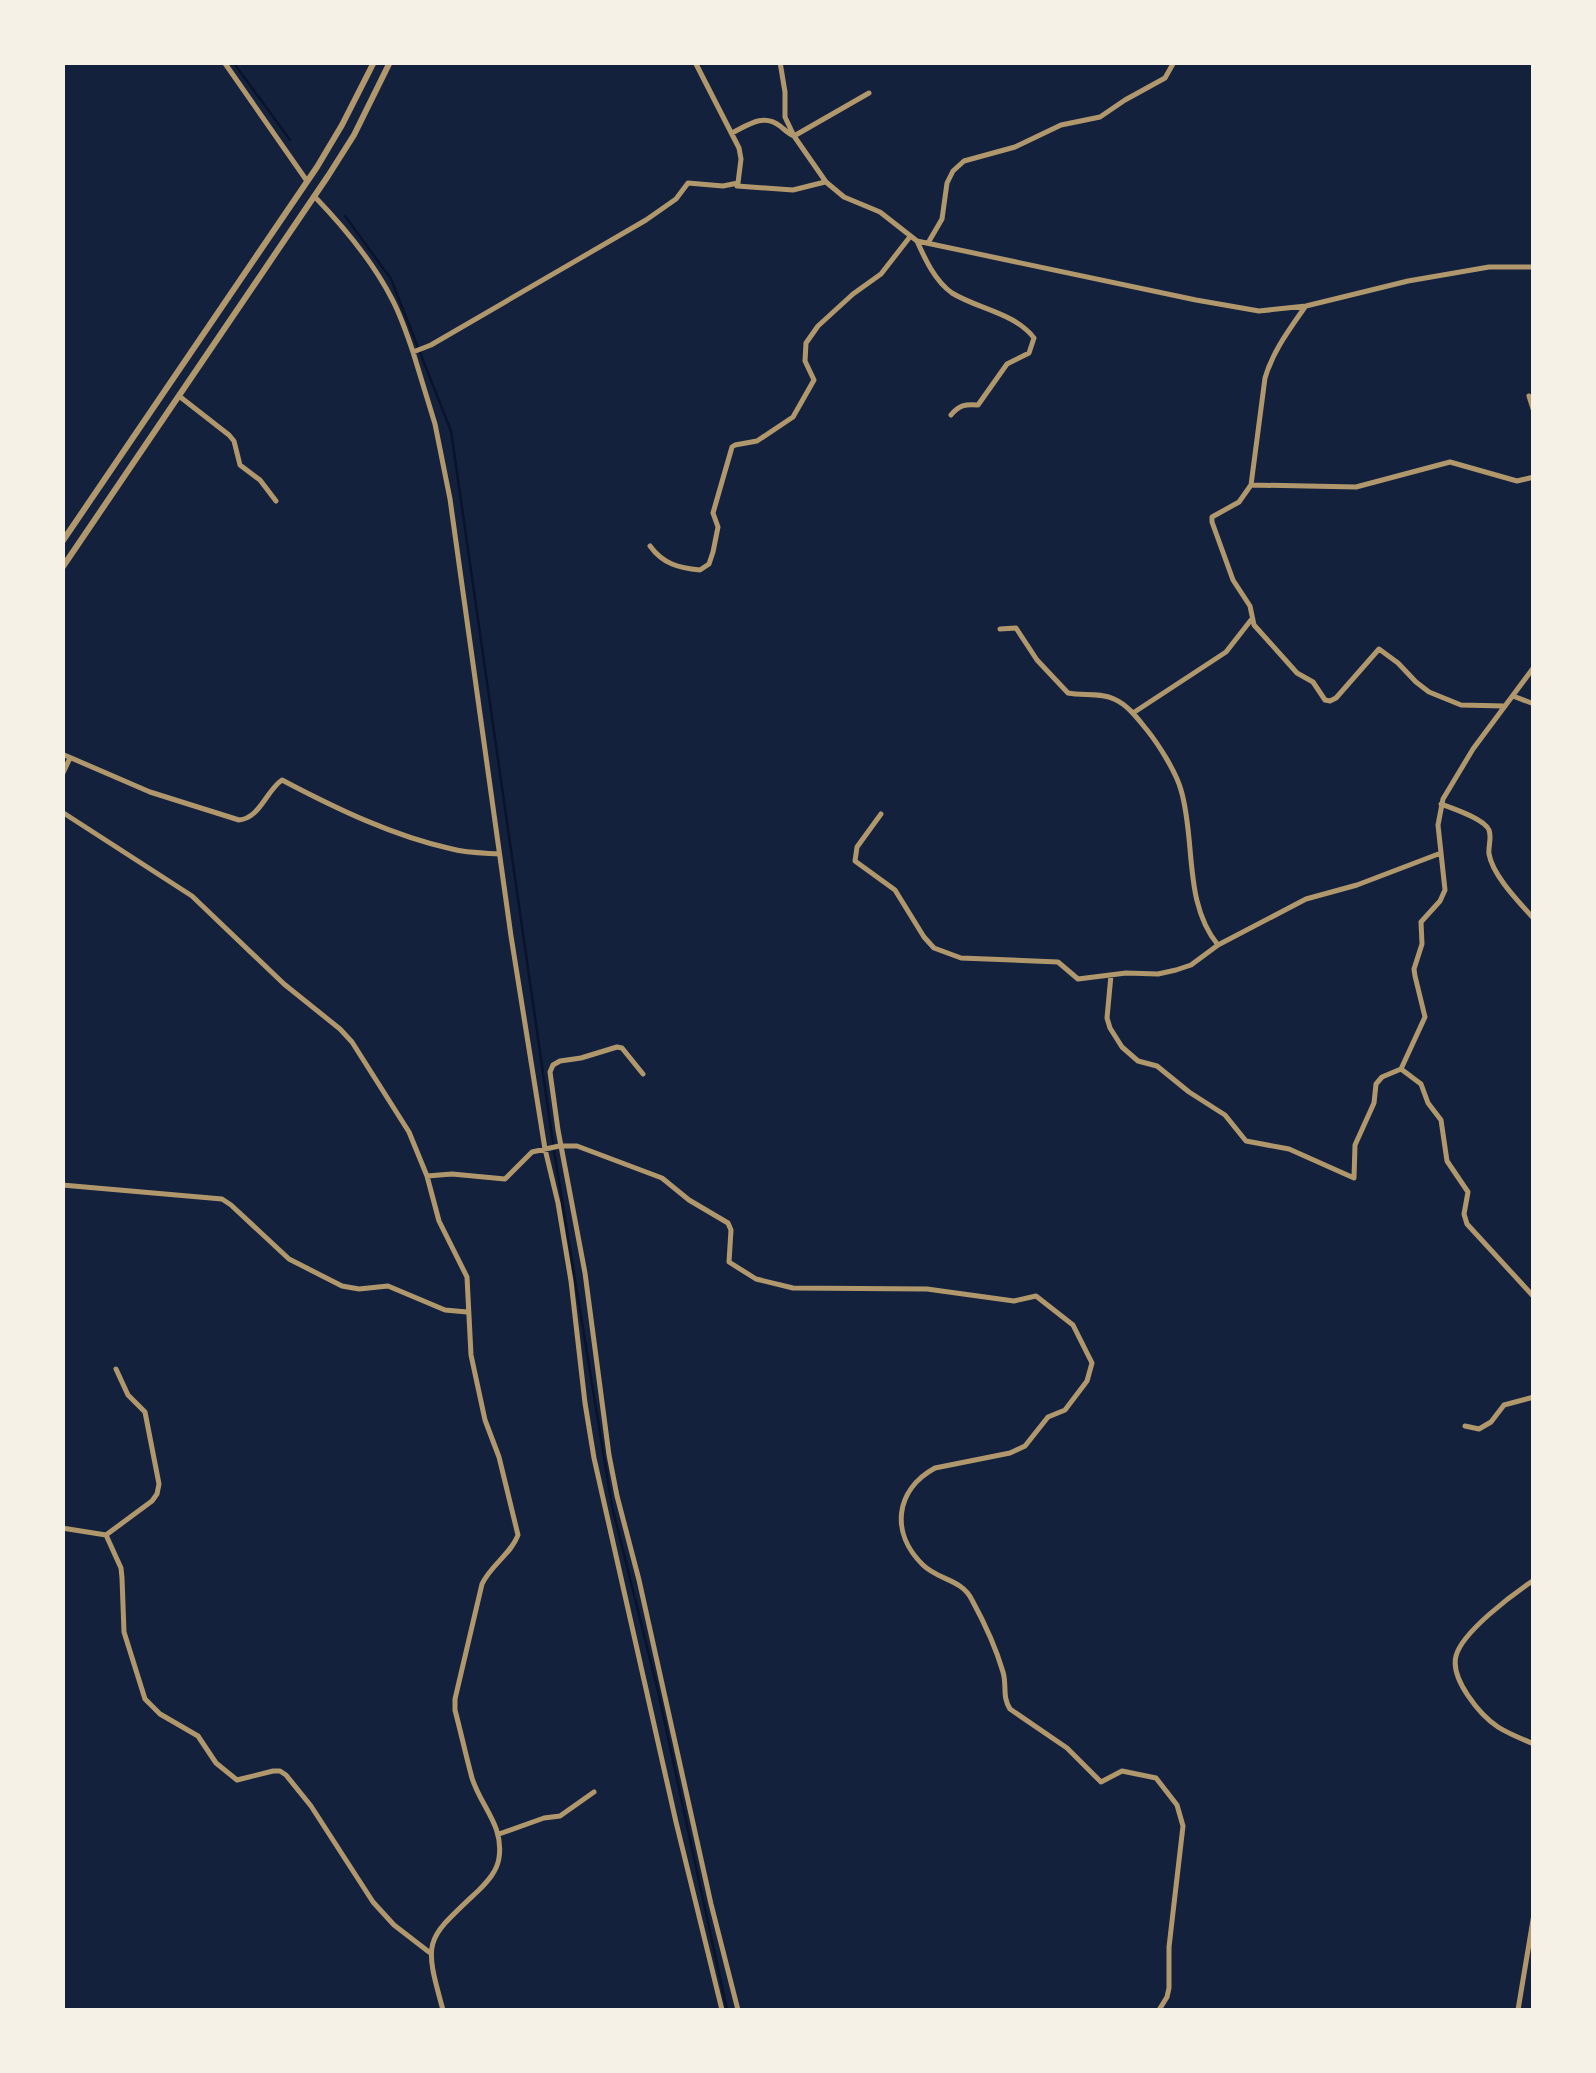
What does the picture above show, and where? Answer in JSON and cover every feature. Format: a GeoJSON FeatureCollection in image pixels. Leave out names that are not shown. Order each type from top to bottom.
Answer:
{"type":"FeatureCollection","features":[{"type":"Feature","properties":{"kind":"street"},"geometry":{"type":"LineString","coordinates":[[224,62],[307,181]]}},
{"type":"Feature","properties":{"kind":"street"},"geometry":{"type":"LineString","coordinates":[[62,542],[70,524],[307,181],[342,126],[374,62]]}},
{"type":"Feature","properties":{"kind":"street"},"geometry":{"type":"LineString","coordinates":[[62,568],[354,135],[390,62]]}},
{"type":"Feature","properties":{"kind":"street"},"geometry":{"type":"LineString","coordinates":[[695,62],[732,133],[741,159],[740,176],[734,186]]}},
{"type":"Feature","properties":{"kind":"street"},"geometry":{"type":"LineString","coordinates":[[780,62],[786,92],[783,112],[794,136],[826,182],[844,197],[890,219],[914,240],[930,268],[953,293],[1032,333],[1029,353],[1008,364],[978,405],[964,404],[951,415]]}},
{"type":"Feature","properties":{"kind":"street"},"geometry":{"type":"LineString","coordinates":[[928,243],[942,219],[953,170],[964,161],[1015,148],[1061,125],[1100,117],[1165,78],[1174,62]]}},
{"type":"Feature","properties":{"kind":"street"},"geometry":{"type":"LineString","coordinates":[[794,136],[869,93]]}},
{"type":"Feature","properties":{"kind":"street"},"geometry":{"type":"LineString","coordinates":[[732,133],[765,120],[794,136]]}},
{"type":"Feature","properties":{"kind":"street"},"geometry":{"type":"LineString","coordinates":[[415,351],[634,228],[676,199],[688,183],[792,190],[826,182]]}},
{"type":"Feature","properties":{"kind":"street"},"geometry":{"type":"LineString","coordinates":[[314,196],[350,236],[397,308],[415,351],[435,424],[450,499],[511,936],[554,1147],[586,1273],[617,1496],[640,1580],[738,2010]]}},
{"type":"Feature","properties":{"kind":"street"},"geometry":{"type":"LineString","coordinates":[[914,240],[1259,311],[1306,306],[1408,281],[1474,270],[1534,267]]}},
{"type":"Feature","properties":{"kind":"street"},"geometry":{"type":"LineString","coordinates":[[650,546],[658,557],[674,566],[700,570],[709,564],[718,527],[713,513],[732,448],[757,441],[793,417],[814,380],[806,361],[806,343],[818,326],[881,274],[914,240]]}},
{"type":"Feature","properties":{"kind":"street"},"geometry":{"type":"LineString","coordinates":[[1306,306],[1277,347],[1265,378],[1251,485],[1244,498],[1216,513],[1212,522],[1234,580],[1250,606],[1252,619],[1258,631],[1297,673],[1313,682],[1325,700],[1336,698],[1380,649],[1429,692],[1461,705],[1504,706]]}},
{"type":"Feature","properties":{"kind":"street"},"geometry":{"type":"LineString","coordinates":[[179,396],[229,434],[240,465],[260,480],[276,501]]}},
{"type":"Feature","properties":{"kind":"street"},"geometry":{"type":"LineString","coordinates":[[1529,396],[1534,412]]}},
{"type":"Feature","properties":{"kind":"street"},"geometry":{"type":"LineString","coordinates":[[1251,485],[1356,487],[1450,462],[1517,481],[1534,477]]}},
{"type":"Feature","properties":{"kind":"street"},"geometry":{"type":"LineString","coordinates":[[1133,713],[1226,652],[1252,619]]}},
{"type":"Feature","properties":{"kind":"street"},"geometry":{"type":"LineString","coordinates":[[1000,628],[1016,628],[1037,660],[1068,693],[1110,697],[1133,713],[1156,740],[1180,787],[1198,904],[1208,933],[1218,946]]}},
{"type":"Feature","properties":{"kind":"street"},"geometry":{"type":"LineString","coordinates":[[1111,975],[1107,1018],[1115,1037],[1131,1057],[1158,1066],[1224,1115],[1246,1141],[1289,1148],[1352,1178],[1354,1146],[1374,1102],[1376,1084],[1401,1068],[1425,1017],[1414,969],[1422,944],[1421,922],[1444,895],[1438,825],[1442,804],[1473,749],[1534,667]]}},
{"type":"Feature","properties":{"kind":"street"},"geometry":{"type":"LineString","coordinates":[[1513,696],[1534,704]]}},
{"type":"Feature","properties":{"kind":"street"},"geometry":{"type":"LineString","coordinates":[[62,754],[150,792],[239,820],[254,814],[282,780],[403,835],[454,850],[500,854]]}},
{"type":"Feature","properties":{"kind":"street"},"geometry":{"type":"LineString","coordinates":[[62,776],[70,758]]}},
{"type":"Feature","properties":{"kind":"street"},"geometry":{"type":"LineString","coordinates":[[1442,804],[1487,826],[1491,861],[1534,919]]}},
{"type":"Feature","properties":{"kind":"street"},"geometry":{"type":"LineString","coordinates":[[62,812],[192,896],[352,1042],[409,1132],[439,1221],[468,1277],[470,1345],[518,1535],[482,1584],[455,1704],[473,1782],[499,1834],[499,1859],[495,1872],[434,1938],[431,1967],[442,2010]]}},
{"type":"Feature","properties":{"kind":"street"},"geometry":{"type":"LineString","coordinates":[[881,814],[857,847],[855,861],[895,890],[934,948],[961,958],[1058,962],[1078,979],[1158,974],[1191,965],[1218,946],[1306,899],[1357,885],[1441,853]]}},
{"type":"Feature","properties":{"kind":"street"},"geometry":{"type":"LineString","coordinates":[[644,1074],[617,1046],[553,1064],[550,1072],[558,1130],[554,1147],[558,1204],[594,1458],[722,2010]]}},
{"type":"Feature","properties":{"kind":"street"},"geometry":{"type":"LineString","coordinates":[[1401,1068],[1420,1084],[1428,1104],[1443,1123],[1447,1160],[1468,1192],[1464,1219],[1534,1297]]}},
{"type":"Feature","properties":{"kind":"street"},"geometry":{"type":"LineString","coordinates":[[426,1176],[505,1179],[526,1156],[554,1147],[585,1147],[668,1182],[689,1200],[728,1223],[732,1230],[730,1262],[756,1279],[800,1289],[927,1290],[1014,1301],[1036,1296],[1068,1320],[1092,1360],[1087,1381],[1062,1413],[1048,1417],[1025,1446],[935,1468],[922,1475],[906,1496],[902,1524],[912,1552],[924,1566],[962,1586],[970,1596],[1004,1674],[1004,1700],[1010,1709],[1068,1748],[1098,1780],[1106,1781],[1126,1771],[1156,1778],[1177,1805],[1183,1826],[1168,1947],[1169,1988],[1159,2010]]}},
{"type":"Feature","properties":{"kind":"street"},"geometry":{"type":"LineString","coordinates":[[62,1186],[222,1199],[289,1260],[342,1286],[388,1286],[445,1310],[468,1312]]}},
{"type":"Feature","properties":{"kind":"street"},"geometry":{"type":"LineString","coordinates":[[62,1528],[106,1535],[157,1494],[159,1484],[145,1412],[128,1395],[116,1370]]}},
{"type":"Feature","properties":{"kind":"street"},"geometry":{"type":"LineString","coordinates":[[1465,1426],[1479,1429],[1492,1422],[1504,1405],[1534,1397]]}},
{"type":"Feature","properties":{"kind":"street"},"geometry":{"type":"LineString","coordinates":[[106,1535],[122,1578],[126,1642],[141,1690],[151,1707],[198,1736],[216,1763],[237,1780],[273,1771],[286,1776],[317,1814],[373,1902],[394,1925],[430,1953]]}},
{"type":"Feature","properties":{"kind":"street"},"geometry":{"type":"LineString","coordinates":[[1534,1580],[1499,1605],[1474,1630],[1455,1658],[1466,1694],[1488,1718],[1499,1728],[1534,1744]]}},
{"type":"Feature","properties":{"kind":"street"},"geometry":{"type":"LineString","coordinates":[[499,1834],[560,1816],[594,1792]]}},
{"type":"Feature","properties":{"kind":"street"},"geometry":{"type":"LineString","coordinates":[[1518,2010],[1534,1914]]}},
{"type":"Feature","properties":{"kind":"waterway"},"geometry":{"type":"LineString","coordinates":[[233,62],[290,140]]}},
{"type":"Feature","properties":{"kind":"waterway"},"geometry":{"type":"LineString","coordinates":[[345,216],[391,279],[451,431],[555,1157],[612,1506],[658,1691],[727,2010]]}}]}
